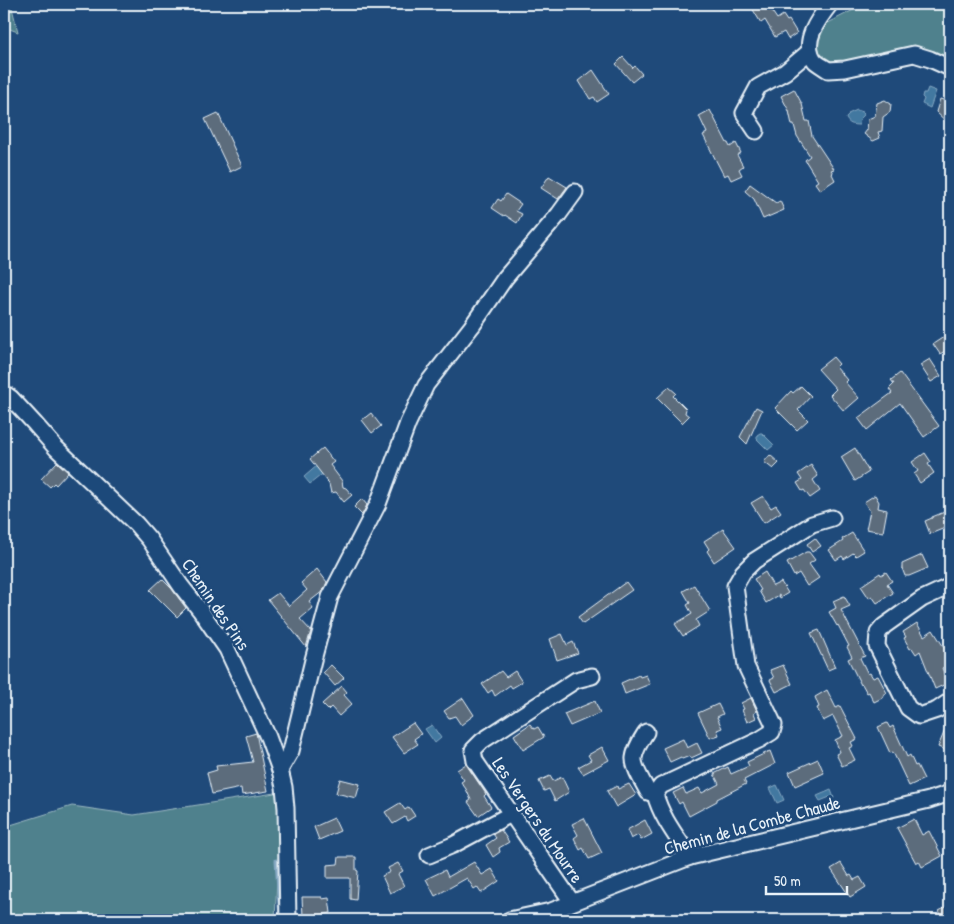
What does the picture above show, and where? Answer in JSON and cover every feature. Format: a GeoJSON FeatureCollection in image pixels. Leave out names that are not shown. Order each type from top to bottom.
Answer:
{"type":"FeatureCollection","features":[{"type":"Feature","properties":{"kind":"street"},"geometry":{"type":"LineString","coordinates":[[830,4],[810,36],[810,50],[814,60],[828,70],[914,54],[950,68]]}},
{"type":"Feature","properties":{"kind":"street"},"geometry":{"type":"LineString","coordinates":[[756,131],[744,113],[758,87],[785,72],[810,50]]}},
{"type":"Feature","properties":{"kind":"street"},"geometry":{"type":"LineString","coordinates":[[280,770],[291,751],[330,597],[378,504],[408,423],[426,385],[472,326],[505,278],[575,192]]}},
{"type":"Feature","properties":{"kind":"street","name":"Chemin des Pins"},"geometry":{"type":"LineString","coordinates":[[4,393],[36,424],[56,448],[136,524],[149,539],[227,649],[268,737],[284,787],[288,920]]}},
{"type":"Feature","properties":{"kind":"street"},"geometry":{"type":"LineString","coordinates":[[690,857],[658,804],[656,794],[661,786],[760,740],[772,732],[774,725],[746,666],[735,586],[743,572],[754,561],[812,524],[832,518]]}},
{"type":"Feature","properties":{"kind":"street"},"geometry":{"type":"LineString","coordinates":[[950,586],[922,599],[884,626],[878,634],[877,646],[908,708],[919,716],[937,710],[950,700]]}},
{"type":"Feature","properties":{"kind":"street","name":"Les Vergers du Mourre"},"geometry":{"type":"LineString","coordinates":[[572,902],[475,761],[473,750],[482,741],[576,680],[592,676]]}},
{"type":"Feature","properties":{"kind":"street"},"geometry":{"type":"LineString","coordinates":[[646,732],[639,743],[633,759],[648,792],[656,794]]}},
{"type":"Feature","properties":{"kind":"street","name":"Chemin de la Combe Chaude"},"geometry":{"type":"LineString","coordinates":[[510,920],[551,911],[690,857],[929,800],[950,793]]}},
{"type":"Feature","properties":{"kind":"street"},"geometry":{"type":"LineString","coordinates":[[429,855],[453,845],[511,814]]}},
{"type":"Feature","properties":{"kind":"green space"},"geometry":{"type":"Polygon","coordinates":[[[4,4],[11,4],[18,32],[4,27],[4,4]]]}},
{"type":"Feature","properties":{"kind":"green space"},"geometry":{"type":"Polygon","coordinates":[[[865,4],[950,4],[950,60],[833,65],[820,55],[816,45],[822,24],[830,22],[865,4]]]}},
{"type":"Feature","properties":{"kind":"green space"},"geometry":{"type":"Polygon","coordinates":[[[281,792],[275,920],[4,920],[4,827],[72,806],[134,815],[281,792]]]}},
{"type":"Feature","properties":{"kind":"water"},"geometry":{"type":"Polygon","coordinates":[[[928,88],[936,91],[930,108],[922,104],[924,99],[922,97],[923,93],[926,93],[928,88]]]}},
{"type":"Feature","properties":{"kind":"water"},"geometry":{"type":"Polygon","coordinates":[[[857,110],[863,112],[864,115],[860,119],[859,125],[851,124],[846,118],[848,114],[857,110]]]}},
{"type":"Feature","properties":{"kind":"water"},"geometry":{"type":"Polygon","coordinates":[[[760,433],[774,445],[768,450],[757,439],[757,435],[760,433]]]}},
{"type":"Feature","properties":{"kind":"water"},"geometry":{"type":"Polygon","coordinates":[[[319,464],[325,472],[310,484],[304,477],[319,464]]]}},
{"type":"Feature","properties":{"kind":"water"},"geometry":{"type":"Polygon","coordinates":[[[432,725],[441,738],[435,743],[425,729],[432,725]]]}},
{"type":"Feature","properties":{"kind":"water"},"geometry":{"type":"Polygon","coordinates":[[[777,785],[784,800],[777,803],[770,788],[777,785]]]}},
{"type":"Feature","properties":{"kind":"water"},"geometry":{"type":"Polygon","coordinates":[[[831,790],[834,798],[831,799],[830,797],[820,801],[817,796],[831,790]]]}},
{"type":"Feature","properties":{"kind":"building"},"geometry":{"type":"Polygon","coordinates":[[[760,4],[767,4],[777,19],[783,15],[787,21],[789,20],[797,33],[788,39],[784,32],[775,37],[765,20],[761,23],[752,8],[760,4]]]}},
{"type":"Feature","properties":{"kind":"building"},"geometry":{"type":"Polygon","coordinates":[[[623,57],[633,68],[635,66],[642,74],[632,82],[616,64],[623,57]]]}},
{"type":"Feature","properties":{"kind":"building"},"geometry":{"type":"Polygon","coordinates":[[[593,70],[609,94],[597,102],[594,97],[590,99],[579,81],[593,70]]]}},
{"type":"Feature","properties":{"kind":"building"},"geometry":{"type":"Polygon","coordinates":[[[794,89],[802,104],[806,121],[809,121],[812,136],[834,169],[831,170],[835,180],[820,190],[815,183],[818,181],[805,160],[810,156],[797,136],[789,111],[781,96],[794,89]]]}},
{"type":"Feature","properties":{"kind":"building"},"geometry":{"type":"Polygon","coordinates":[[[940,99],[950,102],[950,125],[936,112],[940,99]]]}},
{"type":"Feature","properties":{"kind":"building"},"geometry":{"type":"Polygon","coordinates":[[[885,100],[891,104],[890,112],[883,117],[882,131],[878,132],[880,138],[873,141],[864,134],[867,130],[868,119],[875,116],[877,103],[885,100]]]}},
{"type":"Feature","properties":{"kind":"building"},"geometry":{"type":"Polygon","coordinates":[[[710,110],[727,143],[730,147],[736,143],[741,153],[737,155],[743,166],[739,169],[742,175],[731,180],[728,174],[724,176],[703,135],[707,133],[699,116],[710,110]]]}},
{"type":"Feature","properties":{"kind":"building"},"geometry":{"type":"Polygon","coordinates":[[[218,113],[242,166],[230,172],[205,119],[218,113]]]}},
{"type":"Feature","properties":{"kind":"building"},"geometry":{"type":"Polygon","coordinates":[[[549,176],[567,187],[558,199],[541,188],[549,176]]]}},
{"type":"Feature","properties":{"kind":"building"},"geometry":{"type":"Polygon","coordinates":[[[750,184],[776,203],[780,201],[784,210],[763,219],[754,199],[745,191],[750,184]]]}},
{"type":"Feature","properties":{"kind":"building"},"geometry":{"type":"Polygon","coordinates":[[[506,194],[521,204],[516,211],[522,214],[517,223],[492,208],[498,199],[501,201],[506,194]]]}},
{"type":"Feature","properties":{"kind":"building"},"geometry":{"type":"Polygon","coordinates":[[[950,333],[950,348],[940,354],[933,344],[950,333]]]}},
{"type":"Feature","properties":{"kind":"building"},"geometry":{"type":"Polygon","coordinates":[[[833,357],[839,364],[836,367],[847,380],[845,382],[859,398],[844,411],[830,395],[836,389],[818,369],[833,357]]]}},
{"type":"Feature","properties":{"kind":"building"},"geometry":{"type":"Polygon","coordinates":[[[930,359],[941,376],[931,382],[920,365],[930,359]]]}},
{"type":"Feature","properties":{"kind":"building"},"geometry":{"type":"Polygon","coordinates":[[[900,373],[939,426],[924,437],[900,403],[867,430],[858,418],[892,393],[889,389],[894,384],[891,380],[900,373]]]}},
{"type":"Feature","properties":{"kind":"building"},"geometry":{"type":"Polygon","coordinates":[[[801,386],[811,396],[798,410],[808,420],[797,430],[775,408],[791,391],[793,393],[801,386]]]}},
{"type":"Feature","properties":{"kind":"building"},"geometry":{"type":"Polygon","coordinates":[[[669,387],[676,393],[673,396],[686,409],[685,413],[689,416],[682,423],[657,398],[669,387]]]}},
{"type":"Feature","properties":{"kind":"building"},"geometry":{"type":"Polygon","coordinates":[[[756,407],[762,410],[747,444],[740,437],[756,407]]]}},
{"type":"Feature","properties":{"kind":"building"},"geometry":{"type":"Polygon","coordinates":[[[371,413],[381,426],[372,433],[362,420],[371,413]]]}},
{"type":"Feature","properties":{"kind":"building"},"geometry":{"type":"Polygon","coordinates":[[[323,448],[334,462],[330,465],[342,481],[343,487],[352,495],[344,502],[336,492],[331,493],[328,482],[310,459],[323,448]]]}},
{"type":"Feature","properties":{"kind":"building"},"geometry":{"type":"Polygon","coordinates":[[[855,448],[869,472],[855,481],[841,457],[855,448]]]}},
{"type":"Feature","properties":{"kind":"building"},"geometry":{"type":"Polygon","coordinates":[[[925,453],[931,462],[928,464],[934,473],[920,483],[914,474],[918,471],[912,462],[925,453]]]}},
{"type":"Feature","properties":{"kind":"building"},"geometry":{"type":"Polygon","coordinates":[[[770,455],[779,463],[773,469],[764,462],[770,455]]]}},
{"type":"Feature","properties":{"kind":"building"},"geometry":{"type":"Polygon","coordinates":[[[57,462],[68,472],[56,485],[54,483],[50,487],[41,479],[57,462]]]}},
{"type":"Feature","properties":{"kind":"building"},"geometry":{"type":"Polygon","coordinates":[[[811,465],[818,476],[813,480],[820,491],[810,498],[797,483],[802,480],[798,474],[811,465]]]}},
{"type":"Feature","properties":{"kind":"building"},"geometry":{"type":"Polygon","coordinates":[[[875,495],[879,502],[878,508],[887,510],[883,532],[866,529],[870,511],[864,502],[875,495]]]}},
{"type":"Feature","properties":{"kind":"building"},"geometry":{"type":"Polygon","coordinates":[[[763,496],[771,508],[776,505],[781,512],[764,523],[751,503],[763,496]]]}},
{"type":"Feature","properties":{"kind":"building"},"geometry":{"type":"Polygon","coordinates":[[[362,499],[367,505],[362,515],[354,507],[362,499]]]}},
{"type":"Feature","properties":{"kind":"building"},"geometry":{"type":"Polygon","coordinates":[[[947,511],[950,526],[930,534],[925,521],[947,511]]]}},
{"type":"Feature","properties":{"kind":"building"},"geometry":{"type":"Polygon","coordinates":[[[723,529],[736,547],[714,562],[707,551],[709,549],[704,541],[723,529]]]}},
{"type":"Feature","properties":{"kind":"building"},"geometry":{"type":"Polygon","coordinates":[[[852,533],[864,551],[856,556],[853,553],[844,559],[842,556],[836,560],[829,550],[852,533]]]}},
{"type":"Feature","properties":{"kind":"building"},"geometry":{"type":"Polygon","coordinates":[[[815,538],[821,546],[812,552],[807,544],[815,538]]]}},
{"type":"Feature","properties":{"kind":"building"},"geometry":{"type":"Polygon","coordinates":[[[809,552],[815,560],[809,564],[819,578],[807,586],[799,573],[794,576],[787,563],[809,552]]]}},
{"type":"Feature","properties":{"kind":"building"},"geometry":{"type":"Polygon","coordinates":[[[922,555],[928,568],[905,576],[902,564],[922,555]]]}},
{"type":"Feature","properties":{"kind":"building"},"geometry":{"type":"Polygon","coordinates":[[[317,569],[327,582],[323,591],[309,602],[313,608],[300,619],[311,631],[306,647],[268,600],[278,593],[289,606],[307,590],[301,583],[317,569]]]}},
{"type":"Feature","properties":{"kind":"building"},"geometry":{"type":"Polygon","coordinates":[[[765,572],[773,586],[781,582],[788,593],[780,598],[779,595],[766,603],[754,579],[765,572]]]}},
{"type":"Feature","properties":{"kind":"building"},"geometry":{"type":"Polygon","coordinates":[[[886,572],[892,581],[887,584],[893,593],[877,603],[872,596],[869,598],[861,586],[880,573],[881,575],[886,572]]]}},
{"type":"Feature","properties":{"kind":"building"},"geometry":{"type":"Polygon","coordinates":[[[162,579],[186,608],[177,617],[150,590],[162,579]]]}},
{"type":"Feature","properties":{"kind":"building"},"geometry":{"type":"Polygon","coordinates":[[[626,582],[632,590],[583,624],[578,617],[626,582]]]}},
{"type":"Feature","properties":{"kind":"building"},"geometry":{"type":"Polygon","coordinates":[[[694,585],[710,611],[696,620],[699,626],[683,636],[675,624],[692,614],[687,605],[690,603],[683,591],[694,585]]]}},
{"type":"Feature","properties":{"kind":"building"},"geometry":{"type":"Polygon","coordinates":[[[844,596],[850,606],[841,610],[865,656],[860,658],[868,674],[870,673],[873,678],[878,676],[887,693],[883,695],[884,697],[874,702],[869,692],[867,693],[861,685],[848,659],[852,657],[847,647],[849,646],[829,612],[836,608],[833,601],[844,596]]]}},
{"type":"Feature","properties":{"kind":"building"},"geometry":{"type":"Polygon","coordinates":[[[917,623],[924,636],[933,630],[947,652],[950,651],[950,665],[942,668],[948,683],[935,689],[920,651],[916,654],[912,648],[910,649],[904,638],[906,637],[903,632],[917,623]]]}},
{"type":"Feature","properties":{"kind":"building"},"geometry":{"type":"Polygon","coordinates":[[[819,630],[835,667],[828,670],[811,633],[819,630]]]}},
{"type":"Feature","properties":{"kind":"building"},"geometry":{"type":"Polygon","coordinates":[[[562,634],[567,645],[573,642],[578,653],[557,660],[550,639],[562,634]]]}},
{"type":"Feature","properties":{"kind":"building"},"geometry":{"type":"Polygon","coordinates":[[[331,665],[344,678],[335,686],[323,672],[331,665]]]}},
{"type":"Feature","properties":{"kind":"building"},"geometry":{"type":"Polygon","coordinates":[[[783,665],[792,684],[776,692],[770,680],[774,678],[770,670],[783,665]]]}},
{"type":"Feature","properties":{"kind":"building"},"geometry":{"type":"Polygon","coordinates":[[[501,671],[506,677],[515,671],[522,682],[512,688],[510,685],[495,696],[492,690],[488,693],[482,684],[501,671]]]}},
{"type":"Feature","properties":{"kind":"building"},"geometry":{"type":"Polygon","coordinates":[[[639,675],[640,677],[646,675],[650,684],[625,694],[621,683],[639,675]]]}},
{"type":"Feature","properties":{"kind":"building"},"geometry":{"type":"Polygon","coordinates":[[[342,686],[347,692],[344,695],[352,704],[339,716],[331,707],[328,710],[322,704],[342,686]]]}},
{"type":"Feature","properties":{"kind":"building"},"geometry":{"type":"Polygon","coordinates":[[[827,690],[836,708],[840,706],[857,739],[851,742],[853,746],[849,748],[855,760],[842,766],[836,754],[840,752],[835,740],[843,736],[833,716],[823,721],[817,708],[819,707],[815,697],[827,690]]]}},
{"type":"Feature","properties":{"kind":"building"},"geometry":{"type":"Polygon","coordinates":[[[463,698],[474,715],[461,725],[455,716],[449,718],[444,711],[463,698]]]}},
{"type":"Feature","properties":{"kind":"building"},"geometry":{"type":"Polygon","coordinates":[[[751,698],[757,711],[754,713],[756,718],[747,722],[741,703],[751,698]]]}},
{"type":"Feature","properties":{"kind":"building"},"geometry":{"type":"Polygon","coordinates":[[[595,701],[600,713],[570,726],[564,714],[595,701]]]}},
{"type":"Feature","properties":{"kind":"building"},"geometry":{"type":"Polygon","coordinates":[[[718,704],[723,714],[717,717],[722,728],[717,730],[719,735],[710,738],[698,713],[718,704]]]}},
{"type":"Feature","properties":{"kind":"building"},"geometry":{"type":"Polygon","coordinates":[[[950,718],[950,752],[938,747],[950,718]]]}},
{"type":"Feature","properties":{"kind":"building"},"geometry":{"type":"Polygon","coordinates":[[[413,723],[421,734],[414,739],[418,744],[404,753],[392,737],[413,723]]]}},
{"type":"Feature","properties":{"kind":"building"},"geometry":{"type":"Polygon","coordinates":[[[887,723],[890,728],[893,726],[907,757],[910,755],[924,779],[909,786],[893,752],[890,753],[878,727],[887,723]]]}},
{"type":"Feature","properties":{"kind":"building"},"geometry":{"type":"Polygon","coordinates":[[[530,724],[534,729],[538,727],[544,737],[523,750],[514,735],[530,724]]]}},
{"type":"Feature","properties":{"kind":"building"},"geometry":{"type":"Polygon","coordinates":[[[256,733],[268,791],[242,795],[241,788],[212,794],[207,773],[217,770],[216,766],[253,762],[246,736],[256,733]]]}},
{"type":"Feature","properties":{"kind":"building"},"geometry":{"type":"Polygon","coordinates":[[[683,739],[687,748],[697,743],[702,753],[691,758],[690,756],[682,759],[681,757],[670,762],[663,748],[683,739]]]}},
{"type":"Feature","properties":{"kind":"building"},"geometry":{"type":"Polygon","coordinates":[[[602,747],[609,760],[583,774],[578,767],[591,760],[588,755],[602,747]]]}},
{"type":"Feature","properties":{"kind":"building"},"geometry":{"type":"Polygon","coordinates":[[[770,751],[775,764],[744,780],[746,784],[689,816],[682,802],[679,804],[673,793],[683,788],[686,794],[699,788],[702,793],[719,784],[714,774],[728,767],[731,774],[749,766],[747,762],[770,751]]]}},
{"type":"Feature","properties":{"kind":"building"},"geometry":{"type":"Polygon","coordinates":[[[818,759],[824,773],[795,786],[789,772],[818,759]]]}},
{"type":"Feature","properties":{"kind":"building"},"geometry":{"type":"Polygon","coordinates":[[[466,764],[486,794],[484,796],[491,807],[478,816],[468,802],[471,800],[461,782],[464,780],[457,770],[466,764]]]}},
{"type":"Feature","properties":{"kind":"building"},"geometry":{"type":"Polygon","coordinates":[[[550,776],[553,781],[562,777],[569,792],[555,801],[549,789],[544,791],[539,781],[550,776]]]}},
{"type":"Feature","properties":{"kind":"building"},"geometry":{"type":"Polygon","coordinates":[[[340,779],[360,784],[356,798],[336,793],[340,779]]]}},
{"type":"Feature","properties":{"kind":"building"},"geometry":{"type":"Polygon","coordinates":[[[629,784],[636,795],[616,807],[607,791],[617,786],[618,789],[629,784]]]}},
{"type":"Feature","properties":{"kind":"building"},"geometry":{"type":"Polygon","coordinates":[[[400,803],[405,810],[409,807],[415,816],[407,821],[405,817],[393,824],[385,812],[400,803]]]}},
{"type":"Feature","properties":{"kind":"building"},"geometry":{"type":"Polygon","coordinates":[[[334,818],[340,831],[319,840],[314,827],[334,818]]]}},
{"type":"Feature","properties":{"kind":"building"},"geometry":{"type":"Polygon","coordinates":[[[584,818],[602,853],[589,859],[583,848],[580,850],[574,838],[578,835],[572,824],[584,818]]]}},
{"type":"Feature","properties":{"kind":"building"},"geometry":{"type":"Polygon","coordinates":[[[914,819],[922,835],[929,831],[942,856],[922,867],[919,861],[916,863],[897,828],[914,819]]]}},
{"type":"Feature","properties":{"kind":"building"},"geometry":{"type":"Polygon","coordinates":[[[645,820],[652,834],[641,840],[638,835],[631,839],[627,830],[645,820]]]}},
{"type":"Feature","properties":{"kind":"building"},"geometry":{"type":"Polygon","coordinates":[[[501,830],[509,842],[499,848],[500,852],[493,857],[486,845],[496,838],[493,834],[501,830]]]}},
{"type":"Feature","properties":{"kind":"building"},"geometry":{"type":"Polygon","coordinates":[[[339,857],[356,857],[356,870],[358,871],[356,900],[350,899],[350,878],[327,878],[327,865],[338,864],[339,857]]]}},
{"type":"Feature","properties":{"kind":"building"},"geometry":{"type":"Polygon","coordinates":[[[474,862],[482,875],[492,869],[499,881],[481,893],[477,887],[474,889],[467,878],[435,896],[426,879],[445,870],[448,877],[474,862]]]}},
{"type":"Feature","properties":{"kind":"building"},"geometry":{"type":"Polygon","coordinates":[[[398,863],[403,871],[398,874],[404,886],[390,893],[382,876],[390,872],[388,868],[398,863]]]}},
{"type":"Feature","properties":{"kind":"building"},"geometry":{"type":"Polygon","coordinates":[[[841,863],[849,876],[851,875],[854,880],[860,877],[866,887],[850,897],[831,869],[841,863]]]}},
{"type":"Feature","properties":{"kind":"building"},"geometry":{"type":"Polygon","coordinates":[[[302,897],[329,898],[331,913],[303,916],[302,897]]]}},
{"type":"Feature","properties":{"kind":"building"},"geometry":{"type":"Polygon","coordinates":[[[950,905],[950,920],[944,920],[939,911],[950,905]]]}},
{"type":"Feature","properties":{"kind":"waterway"},"geometry":{"type":"LineString","coordinates":[[276,860],[280,920]]}}]}
